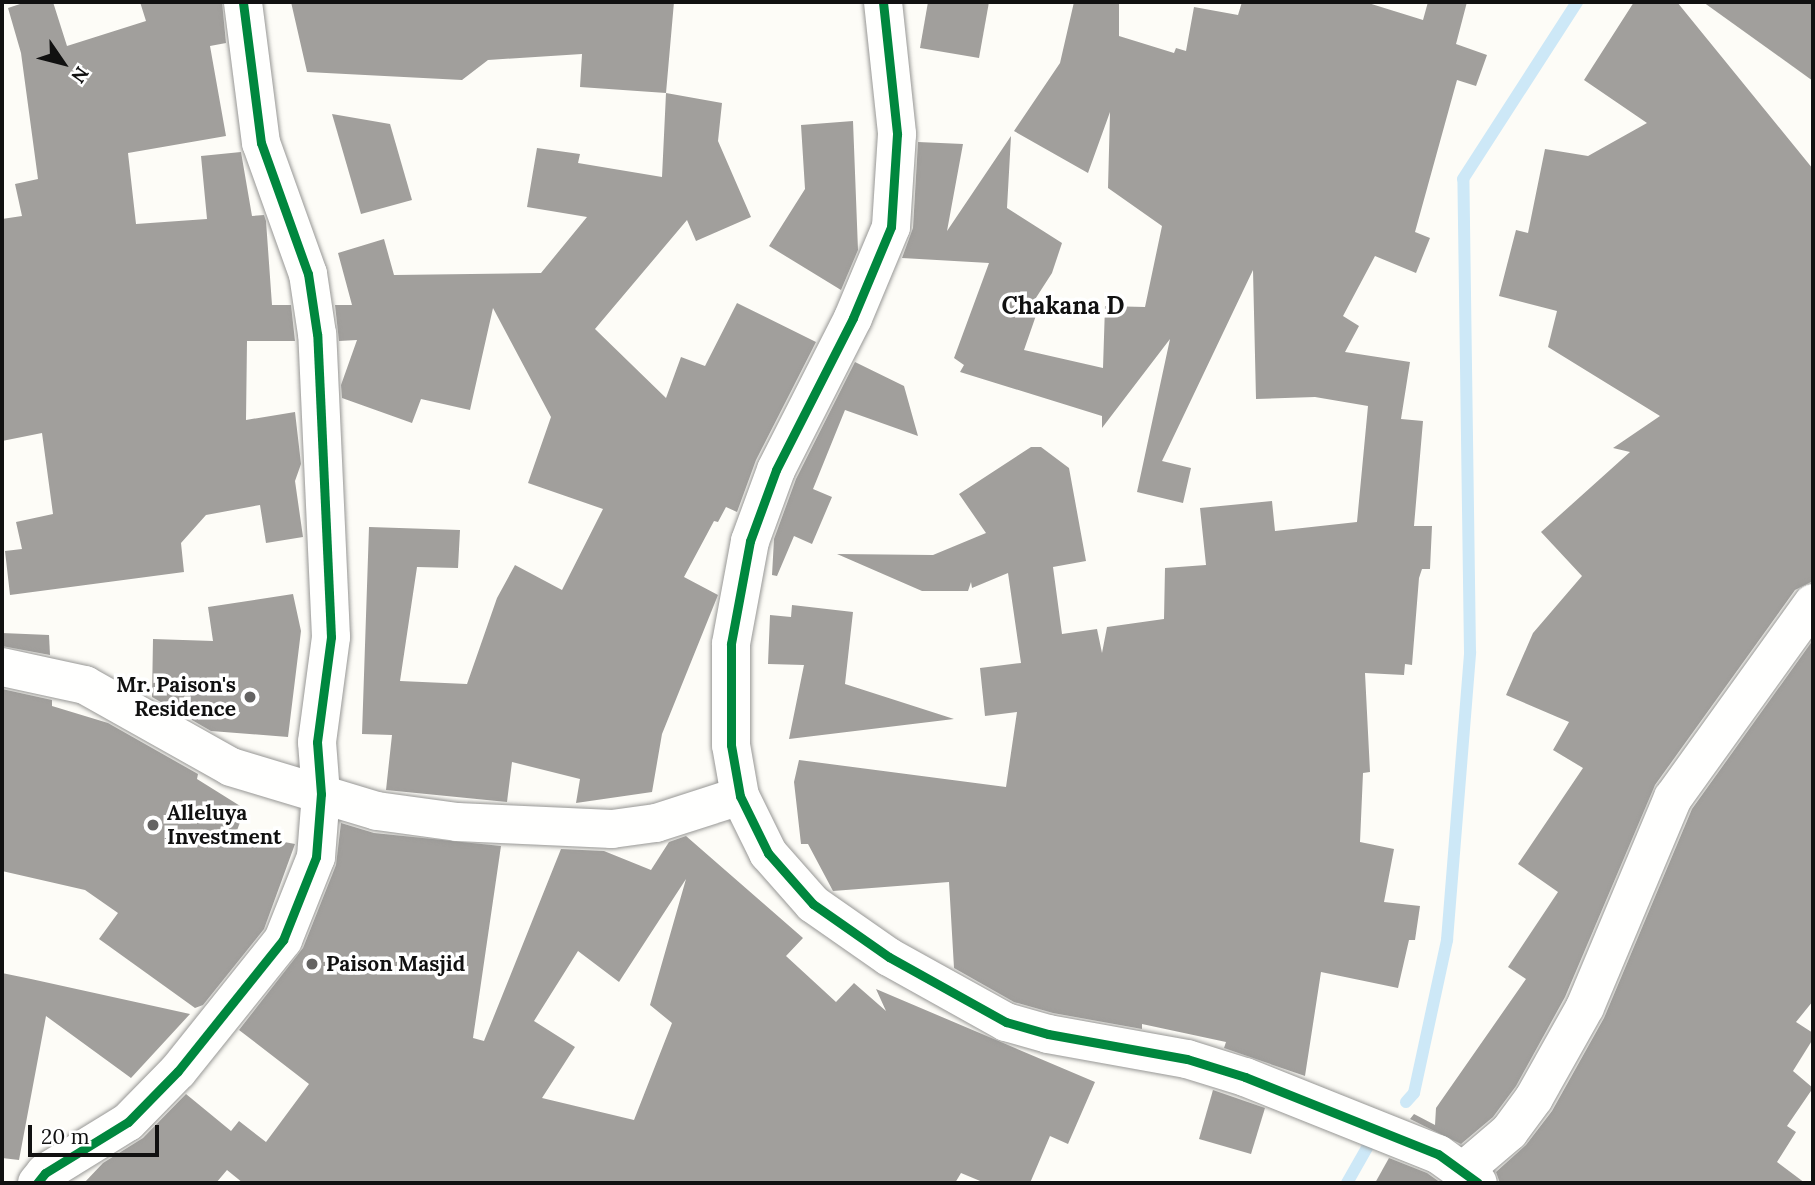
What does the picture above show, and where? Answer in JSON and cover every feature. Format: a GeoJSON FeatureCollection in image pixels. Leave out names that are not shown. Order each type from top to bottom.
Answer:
{"type":"FeatureCollection","features":[{"type":"Feature","properties":{"kind":"street"},"geometry":{"type":"LineString","coordinates":[[37,1183],[45,1173],[128,1122],[178,1072],[248,989],[283,940],[300,906],[316,857],[321,794],[317,742],[331,637],[317,334],[307,274],[261,143],[243,2]]}},
{"type":"Feature","properties":{"kind":"street"},"geometry":{"type":"LineString","coordinates":[[883,2],[897,134],[895,208],[877,266],[776,470],[750,541],[731,644],[731,745],[740,796],[768,853],[813,904],[889,957],[1006,1022],[1048,1034],[1187,1059],[1402,1138],[1459,1170],[1509,1132],[1534,1098],[1585,1007],[1673,798],[1813,603]]}},
{"type":"Feature","properties":{"kind":"street"},"geometry":{"type":"LineString","coordinates":[[2,667],[85,685],[231,767],[377,811],[457,822],[612,829],[656,823],[740,796]]}},
{"type":"Feature","properties":{"kind":"building"},"geometry":{"type":"Polygon","coordinates":[[[26,2],[53,2],[67,46],[146,21],[140,2],[222,2],[226,43],[210,46],[226,136],[128,153],[136,224],[207,219],[201,156],[241,152],[252,216],[264,215],[266,221],[272,305],[291,305],[295,341],[247,341],[246,420],[295,412],[301,464],[295,481],[303,537],[266,543],[260,505],[206,515],[181,543],[184,572],[10,595],[5,551],[22,549],[16,522],[53,514],[42,433],[2,441],[2,219],[22,216],[15,184],[38,179],[21,53],[8,8],[26,2]]]}},
{"type":"Feature","properties":{"kind":"building"},"geometry":{"type":"Polygon","coordinates":[[[291,2],[674,2],[666,93],[580,87],[582,54],[488,60],[462,80],[307,72],[291,2]]]}},
{"type":"Feature","properties":{"kind":"building"},"geometry":{"type":"Polygon","coordinates":[[[928,2],[989,2],[979,58],[920,48],[928,2]]]}},
{"type":"Feature","properties":{"kind":"building"},"geometry":{"type":"Polygon","coordinates":[[[1074,2],[1119,2],[1119,36],[1174,53],[1176,48],[1186,51],[1194,7],[1238,15],[1242,2],[1365,2],[1423,20],[1428,2],[1467,2],[1456,44],[1487,55],[1476,86],[1457,80],[1415,232],[1430,238],[1416,273],[1375,256],[1343,316],[1359,326],[1345,352],[1410,362],[1401,419],[1423,421],[1414,526],[1432,526],[1430,569],[1422,569],[1419,578],[1412,665],[1405,664],[1404,675],[1365,673],[1370,772],[1363,773],[1360,842],[1394,849],[1384,902],[1420,906],[1415,940],[1409,940],[1398,988],[1321,972],[1305,1076],[1224,1048],[1226,1042],[1142,1024],[1142,1029],[1053,1013],[1014,1002],[954,968],[949,882],[833,891],[808,844],[801,844],[794,782],[799,760],[1006,787],[1017,712],[985,716],[980,668],[1021,663],[1008,573],[972,588],[971,582],[968,591],[922,591],[837,554],[933,555],[986,533],[959,494],[1031,447],[1041,447],[1069,468],[1086,561],[1053,567],[1062,634],[1097,629],[1102,653],[1107,627],[1164,619],[1165,568],[1206,565],[1200,508],[1272,501],[1275,531],[1357,522],[1368,406],[1315,397],[1256,399],[1253,270],[1162,461],[1191,468],[1183,503],[1137,492],[1170,339],[1102,428],[1102,416],[960,372],[964,365],[954,358],[989,263],[902,258],[913,228],[918,142],[963,144],[947,231],[1011,136],[1007,208],[1062,243],[1052,273],[1032,304],[1040,304],[1024,350],[1103,368],[1105,306],[1145,307],[1162,226],[1108,188],[1110,112],[1088,173],[1014,131],[1060,63],[1074,2]]]}},
{"type":"Feature","properties":{"kind":"building"},"geometry":{"type":"Polygon","coordinates":[[[1634,2],[1677,2],[1813,169],[1813,581],[1795,590],[1655,785],[1565,997],[1516,1086],[1493,1117],[1461,1144],[1410,1119],[1414,1114],[1435,1125],[1436,1108],[1526,979],[1508,967],[1558,892],[1518,864],[1583,768],[1553,750],[1569,722],[1506,695],[1533,633],[1582,576],[1541,532],[1630,452],[1613,448],[1660,416],[1548,347],[1557,311],[1499,296],[1516,230],[1528,233],[1545,149],[1588,156],[1647,123],[1584,80],[1634,2]]]}},
{"type":"Feature","properties":{"kind":"building"},"geometry":{"type":"Polygon","coordinates":[[[1703,2],[1813,2],[1813,81],[1703,2]]]}},
{"type":"Feature","properties":{"kind":"building"},"geometry":{"type":"Polygon","coordinates":[[[666,93],[722,103],[718,141],[751,217],[696,241],[687,220],[595,329],[666,398],[681,357],[705,366],[737,303],[816,342],[756,460],[737,512],[726,507],[718,522],[714,521],[684,577],[718,595],[662,734],[652,792],[576,803],[580,779],[512,762],[507,802],[386,790],[392,735],[362,734],[369,527],[460,530],[458,568],[417,567],[400,681],[467,684],[497,598],[515,565],[562,590],[603,509],[528,483],[551,417],[493,308],[470,410],[421,399],[412,423],[342,398],[341,385],[357,340],[339,341],[335,305],[352,305],[338,253],[384,239],[394,275],[541,273],[587,217],[527,207],[537,148],[580,154],[578,163],[662,177],[666,93]]]}},
{"type":"Feature","properties":{"kind":"building"},"geometry":{"type":"Polygon","coordinates":[[[332,114],[390,124],[412,200],[361,214],[332,114]]]}},
{"type":"Feature","properties":{"kind":"building"},"geometry":{"type":"Polygon","coordinates":[[[853,121],[858,250],[841,290],[769,246],[805,189],[801,125],[853,121]]]}},
{"type":"Feature","properties":{"kind":"building"},"geometry":{"type":"Polygon","coordinates":[[[855,362],[904,386],[918,436],[845,410],[813,489],[832,497],[812,544],[794,536],[777,576],[772,575],[774,539],[796,479],[855,362]]]}},
{"type":"Feature","properties":{"kind":"building"},"geometry":{"type":"Polygon","coordinates":[[[293,594],[301,631],[288,737],[211,731],[152,697],[153,639],[213,641],[208,607],[293,594]]]}},
{"type":"Feature","properties":{"kind":"building"},"geometry":{"type":"Polygon","coordinates":[[[792,605],[853,612],[845,684],[954,719],[789,739],[804,665],[768,664],[770,615],[791,617],[792,605]]]}},
{"type":"Feature","properties":{"kind":"building"},"geometry":{"type":"Polygon","coordinates":[[[2,633],[49,635],[50,655],[2,646],[2,633]]]}},
{"type":"Feature","properties":{"kind":"building"},"geometry":{"type":"Polygon","coordinates":[[[1813,640],[1813,1001],[1796,1022],[1813,1033],[1813,1039],[1793,1071],[1813,1088],[1787,1126],[1796,1132],[1777,1162],[1805,1183],[1500,1183],[1496,1172],[1526,1145],[1552,1111],[1604,1018],[1692,809],[1813,640]]]}},
{"type":"Feature","properties":{"kind":"building"},"geometry":{"type":"Polygon","coordinates":[[[2,689],[52,700],[52,706],[108,723],[198,774],[197,779],[245,809],[236,833],[295,844],[264,929],[203,1005],[195,1008],[99,939],[118,913],[85,890],[2,871],[2,689]]]}},
{"type":"Feature","properties":{"kind":"building"},"geometry":{"type":"Polygon","coordinates":[[[341,823],[374,833],[501,846],[473,1038],[484,1041],[561,849],[604,851],[651,870],[669,842],[686,836],[803,938],[786,956],[836,1002],[854,983],[886,1011],[876,989],[1095,1082],[1068,1144],[1050,1136],[1030,1183],[985,1183],[961,1173],[955,1183],[243,1183],[227,1170],[216,1183],[84,1183],[103,1163],[143,1138],[186,1094],[231,1131],[239,1121],[266,1142],[309,1084],[239,1030],[303,948],[336,865],[341,823]],[[686,879],[619,982],[578,951],[534,1021],[575,1047],[542,1098],[634,1120],[672,1023],[650,1005],[686,879]]]}},
{"type":"Feature","properties":{"kind":"building"},"geometry":{"type":"Polygon","coordinates":[[[2,973],[190,1014],[131,1078],[46,1016],[19,1160],[2,1158],[2,973]]]}},
{"type":"Feature","properties":{"kind":"building"},"geometry":{"type":"Polygon","coordinates":[[[1213,1090],[1265,1108],[1251,1154],[1199,1139],[1213,1090]]]}},
{"type":"Feature","properties":{"kind":"building"},"geometry":{"type":"Polygon","coordinates":[[[1389,1158],[1427,1173],[1441,1183],[1375,1183],[1389,1158]]]}},
{"type":"Feature","properties":{"kind":"waterway"},"geometry":{"type":"LineString","coordinates":[[1406,1102],[1414,1093],[1447,940],[1470,652],[1463,179],[1577,2]]}},
{"type":"Feature","properties":{"kind":"waterway"},"geometry":{"type":"LineString","coordinates":[[1347,1183],[1368,1146]]}},
{"type":"Feature","properties":{"kind":"cycle path"},"geometry":{"type":"LineString","coordinates":[[37,1183],[45,1173],[128,1122],[178,1071],[283,940],[316,857],[321,794],[317,742],[331,637],[317,334],[308,274],[261,143],[243,2]]}},
{"type":"Feature","properties":{"kind":"cycle path"},"geometry":{"type":"LineString","coordinates":[[883,2],[897,134],[891,227],[853,318],[776,470],[750,541],[731,644],[731,745],[740,796],[768,853],[813,904],[889,957],[1006,1022],[1048,1034],[1187,1059],[1245,1077],[1438,1154],[1478,1183]]}},
{"type":"Feature","properties":{"kind":"place","name":"Mr. Paison's Residence"},"geometry":{"type":"Point","coordinates":[250,697]}},
{"type":"Feature","properties":{"kind":"place","name":"Alleluya Investment"},"geometry":{"type":"Point","coordinates":[153,825]}},
{"type":"Feature","properties":{"kind":"place","name":"Paison Masjid"},"geometry":{"type":"Point","coordinates":[312,964]}},
{"type":"Feature","properties":{"kind":"district","name":"Chakana D"},"geometry":{"type":"Point","coordinates":[1063,306]}}]}
